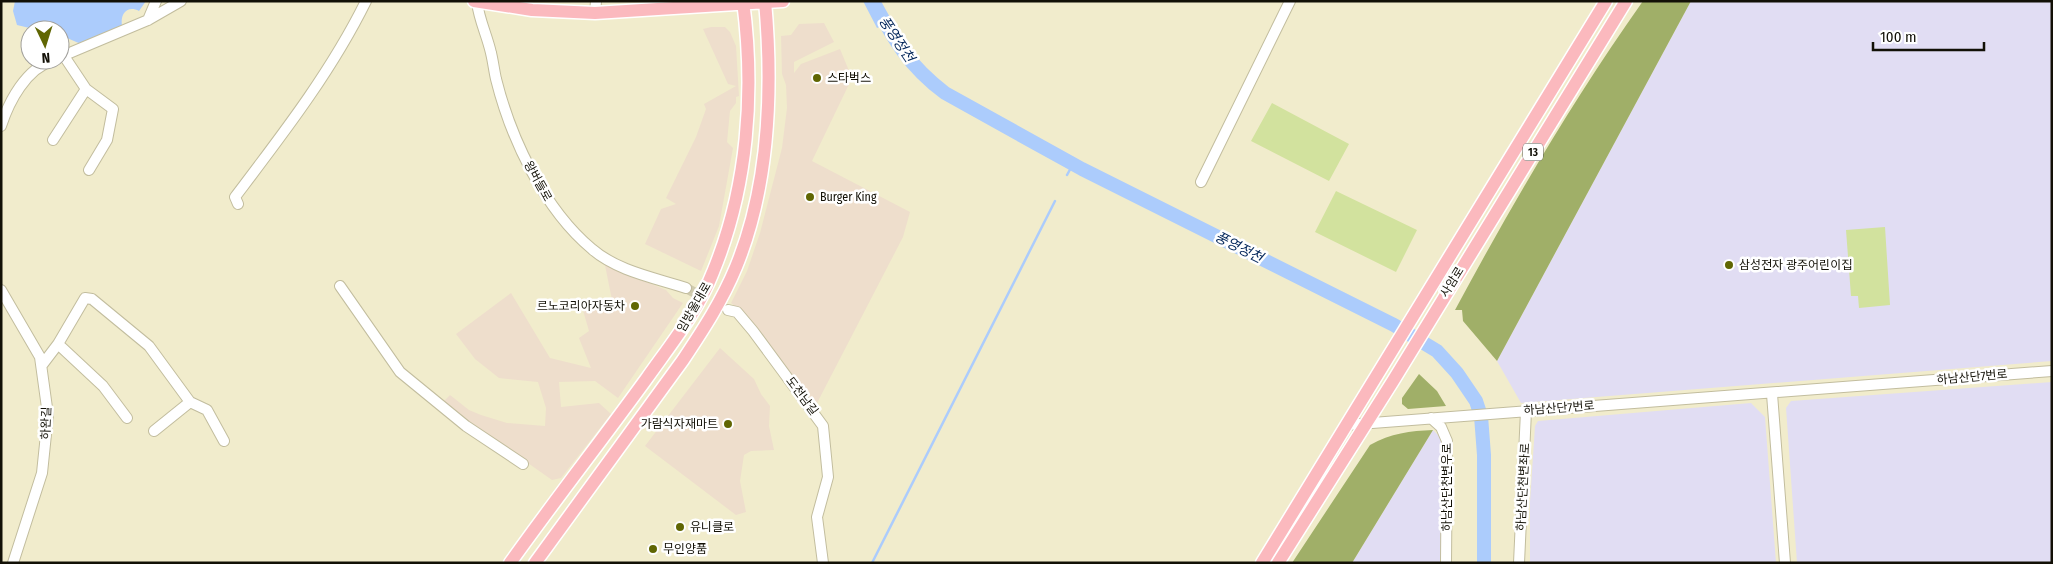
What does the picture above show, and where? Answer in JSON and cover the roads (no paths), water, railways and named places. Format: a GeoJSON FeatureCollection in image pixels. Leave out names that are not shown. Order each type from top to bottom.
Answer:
{"type":"FeatureCollection","features":[{"type":"Feature","properties":{"kind":"main road","name":"왕버들로"},"geometry":{"type":"LineString","coordinates":[[476,2],[532,10],[782,1]]}},
{"type":"Feature","properties":{"kind":"main road","name":"사암로"},"geometry":{"type":"LineString","coordinates":[[1262,563],[1606,1]]}},
{"type":"Feature","properties":{"kind":"main road","name":"사암로"},"geometry":{"type":"LineString","coordinates":[[1278,563],[1393,381],[1439,302],[1626,1]]}},
{"type":"Feature","properties":{"kind":"main road","name":"임방울대로"},"geometry":{"type":"LineString","coordinates":[[535,563],[705,328],[735,270],[754,212],[769,108],[765,2]]}},
{"type":"Feature","properties":{"kind":"main road","name":"임방울대로"},"geometry":{"type":"LineString","coordinates":[[510,563],[684,326],[713,273],[732,211],[747,136],[749,81],[744,3]]}},
{"type":"Feature","properties":{"kind":"street"},"geometry":{"type":"LineString","coordinates":[[148,20],[156,1]]}},
{"type":"Feature","properties":{"kind":"street"},"geometry":{"type":"LineString","coordinates":[[70,54],[148,20],[181,1]]}},
{"type":"Feature","properties":{"kind":"street"},"geometry":{"type":"LineString","coordinates":[[238,204],[235,197],[297,116],[353,28],[366,1]]}},
{"type":"Feature","properties":{"kind":"street"},"geometry":{"type":"LineString","coordinates":[[1201,182],[1290,1]]}},
{"type":"Feature","properties":{"kind":"street","name":"왕버들로"},"geometry":{"type":"LineString","coordinates":[[476,2],[478,20],[488,41],[502,99],[534,176],[555,210],[592,250],[611,262],[686,288]]}},
{"type":"Feature","properties":{"kind":"street"},"geometry":{"type":"LineString","coordinates":[[70,67],[86,88],[113,109],[107,140],[89,170]]}},
{"type":"Feature","properties":{"kind":"street"},"geometry":{"type":"LineString","coordinates":[[1,126],[17,92],[35,70]]}},
{"type":"Feature","properties":{"kind":"street"},"geometry":{"type":"LineString","coordinates":[[53,140],[86,88]]}},
{"type":"Feature","properties":{"kind":"street"},"geometry":{"type":"LineString","coordinates":[[340,286],[400,372],[466,426],[523,464]]}},
{"type":"Feature","properties":{"kind":"street","name":"하완길"},"geometry":{"type":"LineString","coordinates":[[1,290],[40,357],[48,415],[42,473],[13,563]]}},
{"type":"Feature","properties":{"kind":"street"},"geometry":{"type":"LineString","coordinates":[[42,365],[58,344],[85,298],[92,299],[149,346],[190,402],[207,410],[224,441]]}},
{"type":"Feature","properties":{"kind":"street","name":"도천남길"},"geometry":{"type":"LineString","coordinates":[[728,310],[737,312],[753,330],[824,426],[828,477],[817,518],[823,563]]}},
{"type":"Feature","properties":{"kind":"street"},"geometry":{"type":"LineString","coordinates":[[58,344],[103,386],[128,418]]}},
{"type":"Feature","properties":{"kind":"street","name":"하남산단7번로"},"geometry":{"type":"LineString","coordinates":[[1346,425],[1512,411],[1772,394],[2052,371]]}},
{"type":"Feature","properties":{"kind":"street"},"geometry":{"type":"LineString","coordinates":[[1772,394],[1785,563]]}},
{"type":"Feature","properties":{"kind":"street"},"geometry":{"type":"LineString","coordinates":[[154,431],[190,402]]}},
{"type":"Feature","properties":{"kind":"street","name":"하남산단천변좌로"},"geometry":{"type":"LineString","coordinates":[[1519,563],[1526,411]]}},
{"type":"Feature","properties":{"kind":"street","name":"하남산단천변우로"},"geometry":{"type":"LineString","coordinates":[[1431,418],[1445,432],[1449,453],[1446,563]]}},
{"type":"Feature","properties":{"kind":"water"},"geometry":{"type":"Polygon","coordinates":[[[15,1],[146,1],[139,11],[131,9],[123,14],[122,26],[81,44],[70,39],[70,20],[20,20],[20,26],[17,25],[13,11],[15,1]]]}},
{"type":"Feature","properties":{"kind":"water","name":"풍영정천"},"geometry":{"type":"Polygon","coordinates":[[[863,1],[878,1],[889,23],[877,28],[863,1]]]}},
{"type":"Feature","properties":{"kind":"waterway","name":"풍영정천"},"geometry":{"type":"LineString","coordinates":[[873,1],[903,52],[932,83],[945,93],[1082,169],[1394,325],[1437,351],[1457,373],[1476,401],[1481,416],[1484,455],[1484,563]]}},
{"type":"Feature","properties":{"kind":"waterway"},"geometry":{"type":"LineString","coordinates":[[1067,175],[1073,164]]}},
{"type":"Feature","properties":{"kind":"waterway"},"geometry":{"type":"LineString","coordinates":[[872,563],[1055,201]]}},
{"type":"Feature","properties":{"kind":"tunnel"},"geometry":{"type":"LineString","coordinates":[[686,288],[723,308]]}},
{"type":"Feature","properties":{"kind":"place","name":"스타벅스"},"geometry":{"type":"Point","coordinates":[817,78]}},
{"type":"Feature","properties":{"kind":"place","name":"Burger King"},"geometry":{"type":"Point","coordinates":[810,197]}},
{"type":"Feature","properties":{"kind":"place","name":"삼성전자 광주어린이집"},"geometry":{"type":"Point","coordinates":[1729,265]}},
{"type":"Feature","properties":{"kind":"place","name":"르노코리아자동차"},"geometry":{"type":"Point","coordinates":[635,306]}},
{"type":"Feature","properties":{"kind":"place","name":"가람식자재마트"},"geometry":{"type":"Point","coordinates":[728,424]}},
{"type":"Feature","properties":{"kind":"place","name":"유니클로"},"geometry":{"type":"Point","coordinates":[680,527]}},
{"type":"Feature","properties":{"kind":"place","name":"무인양품"},"geometry":{"type":"Point","coordinates":[653,549]}}]}
